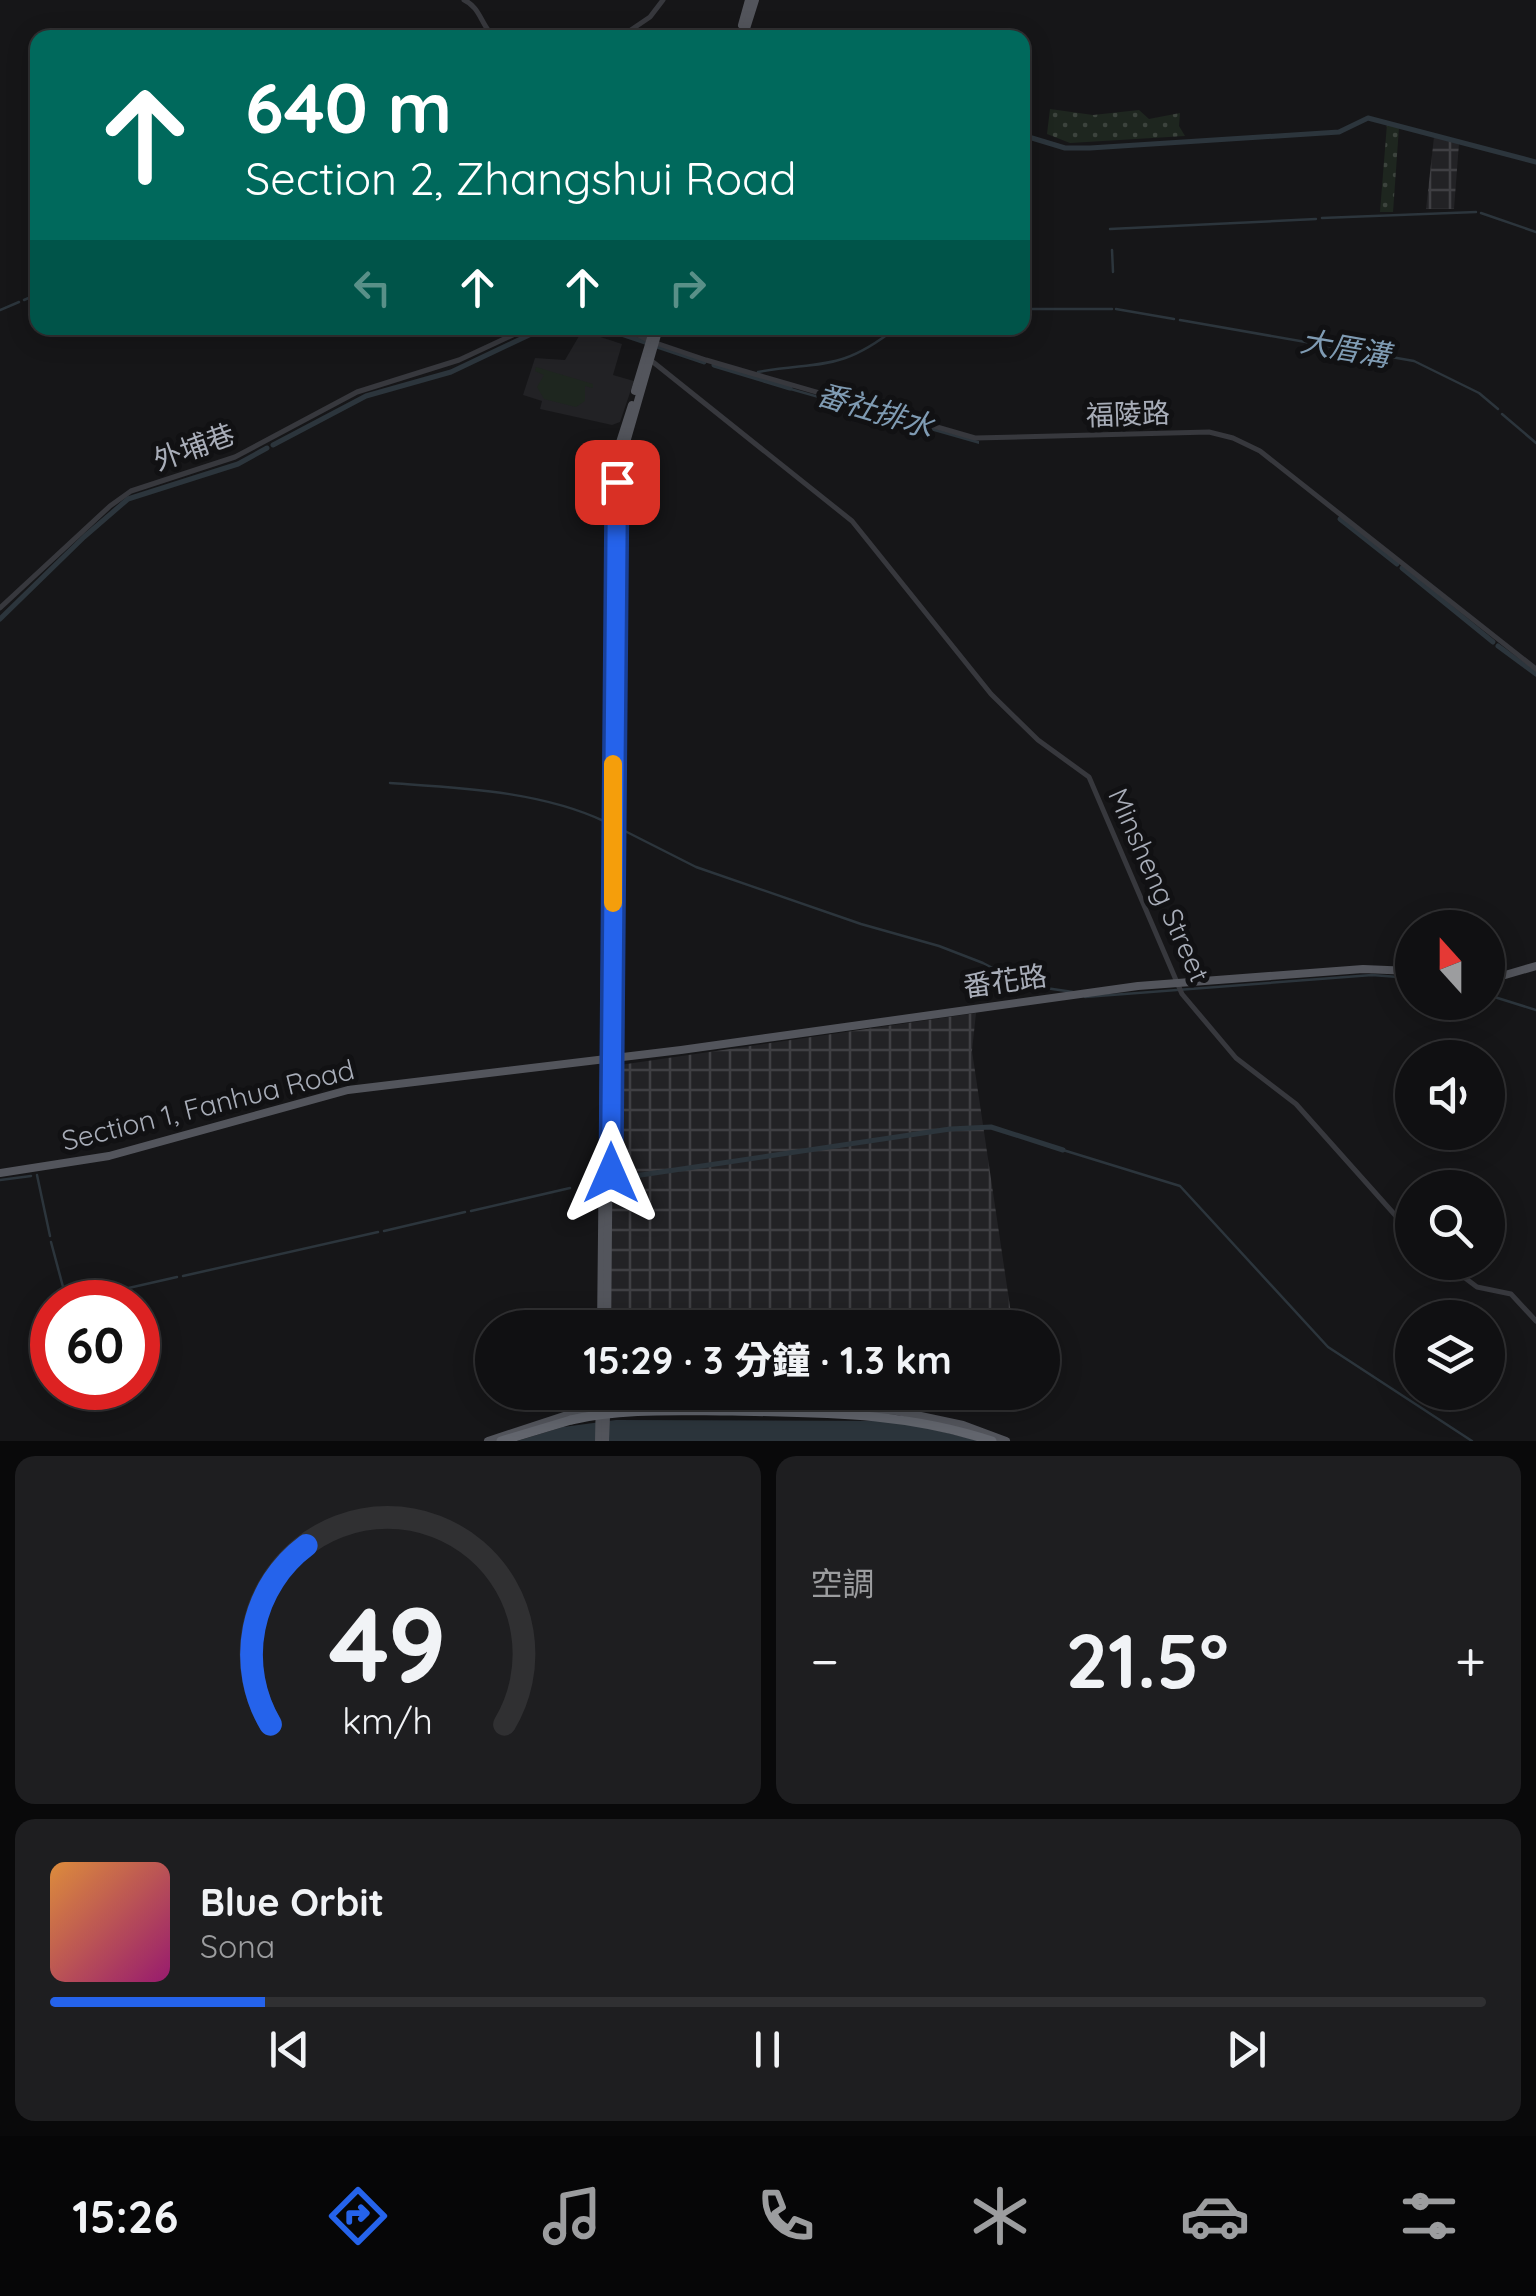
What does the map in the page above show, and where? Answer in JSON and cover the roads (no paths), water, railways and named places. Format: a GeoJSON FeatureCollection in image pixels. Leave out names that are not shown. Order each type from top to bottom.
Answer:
{"type":"FeatureCollection","features":[{"type":"Feature","properties":{"kind":"highway"},"geometry":{"type":"LineString","coordinates":[[815,1410],[859,1412],[942,1426],[992,1441]]}},
{"type":"Feature","properties":{"kind":"highway"},"geometry":{"type":"LineString","coordinates":[[501,1441],[570,1420],[614,1413],[888,1417]]}},
{"type":"Feature","properties":{"kind":"main road"},"geometry":{"type":"LineString","coordinates":[[743,30],[752,0]]}},
{"type":"Feature","properties":{"kind":"main road"},"geometry":{"type":"LineString","coordinates":[[604,1310],[612,583],[617,482],[654,335]]}},
{"type":"Feature","properties":{"kind":"main road"},"geometry":{"type":"LineString","coordinates":[[1505,975],[1536,966]]}},
{"type":"Feature","properties":{"kind":"main road","name":"番花路"},"geometry":{"type":"LineString","coordinates":[[608,1059],[1083,992],[1363,969],[1395,971]]}},
{"type":"Feature","properties":{"kind":"main road","name":"Section 1, Fanhua Road"},"geometry":{"type":"LineString","coordinates":[[0,1172],[108,1156],[348,1090],[608,1059]]}},
{"type":"Feature","properties":{"kind":"main road"},"geometry":{"type":"LineString","coordinates":[[602,1441],[603,1410]]}},
{"type":"Feature","properties":{"kind":"main road"},"geometry":{"type":"LineString","coordinates":[[488,1441],[529,1425],[625,1410]]}},
{"type":"Feature","properties":{"kind":"main road"},"geometry":{"type":"LineString","coordinates":[[885,1410],[940,1418],[1006,1441]]}},
{"type":"Feature","properties":{"kind":"street"},"geometry":{"type":"LineString","coordinates":[[464,0],[476,8],[489,30]]}},
{"type":"Feature","properties":{"kind":"street"},"geometry":{"type":"LineString","coordinates":[[631,30],[650,18],[663,0]]}},
{"type":"Feature","properties":{"kind":"street","name":"外埔巷"},"geometry":{"type":"LineString","coordinates":[[0,608],[130,491],[234,457],[357,392],[458,360],[513,335]]}},
{"type":"Feature","properties":{"kind":"street"},"geometry":{"type":"LineString","coordinates":[[635,335],[651,347]]}},
{"type":"Feature","properties":{"kind":"street","name":"福陵路"},"geometry":{"type":"LineString","coordinates":[[651,347],[974,438],[1209,432],[1232,438],[1260,451],[1536,669]]}},
{"type":"Feature","properties":{"kind":"street","name":"Minsheng Street"},"geometry":{"type":"LineString","coordinates":[[651,347],[852,521],[991,694],[1038,740],[1089,777],[1178,984],[1236,1058],[1296,1104],[1395,1215]]}},
{"type":"Feature","properties":{"kind":"street"},"geometry":{"type":"LineString","coordinates":[[1465,1280],[1511,1294],[1536,1321]]}},
{"type":"Feature","properties":{"kind":"waterway"},"geometry":{"type":"LineString","coordinates":[[1030,137],[1065,148],[1090,148],[1339,132],[1368,118],[1536,162]]}},
{"type":"Feature","properties":{"kind":"waterway"},"geometry":{"type":"LineString","coordinates":[[1322,218],[1476,212]]}},
{"type":"Feature","properties":{"kind":"waterway"},"geometry":{"type":"LineString","coordinates":[[1481,213],[1536,232]]}},
{"type":"Feature","properties":{"kind":"waterway"},"geometry":{"type":"LineString","coordinates":[[1110,229],[1316,219]]}},
{"type":"Feature","properties":{"kind":"waterway"},"geometry":{"type":"LineString","coordinates":[[1112,250],[1113,272]]}},
{"type":"Feature","properties":{"kind":"waterway"},"geometry":{"type":"LineString","coordinates":[[24,300],[30,297]]}},
{"type":"Feature","properties":{"kind":"waterway"},"geometry":{"type":"LineString","coordinates":[[0,310],[19,302]]}},
{"type":"Feature","properties":{"kind":"waterway","name":"大厝溝"},"geometry":{"type":"LineString","coordinates":[[1030,309],[1112,309]]}},
{"type":"Feature","properties":{"kind":"waterway","name":"大厝溝"},"geometry":{"type":"LineString","coordinates":[[1116,309],[1174,319]]}},
{"type":"Feature","properties":{"kind":"waterway","name":"大厝溝"},"geometry":{"type":"LineString","coordinates":[[1180,320],[1414,361],[1479,393],[1498,409]]}},
{"type":"Feature","properties":{"kind":"waterway"},"geometry":{"type":"LineString","coordinates":[[273,445],[366,396],[451,372],[529,335]]}},
{"type":"Feature","properties":{"kind":"waterway","name":"番社排水"},"geometry":{"type":"LineString","coordinates":[[624,335],[704,362]]}},
{"type":"Feature","properties":{"kind":"waterway","name":"大厝溝"},"geometry":{"type":"LineString","coordinates":[[758,372],[844,358],[886,335]]}},
{"type":"Feature","properties":{"kind":"waterway","name":"大厝溝"},"geometry":{"type":"LineString","coordinates":[[714,365],[790,388]]}},
{"type":"Feature","properties":{"kind":"waterway","name":"大厝溝"},"geometry":{"type":"LineString","coordinates":[[1502,414],[1536,443]]}},
{"type":"Feature","properties":{"kind":"waterway"},"geometry":{"type":"LineString","coordinates":[[0,619],[128,499],[238,464],[267,448]]}},
{"type":"Feature","properties":{"kind":"waterway","name":"番社排水"},"geometry":{"type":"LineString","coordinates":[[1340,519],[1397,564]]}},
{"type":"Feature","properties":{"kind":"waterway","name":"番社排水"},"geometry":{"type":"LineString","coordinates":[[1402,568],[1493,642]]}},
{"type":"Feature","properties":{"kind":"waterway","name":"番社排水"},"geometry":{"type":"LineString","coordinates":[[1498,646],[1536,674]]}},
{"type":"Feature","properties":{"kind":"waterway"},"geometry":{"type":"LineString","coordinates":[[390,783],[528,797],[606,822]]}},
{"type":"Feature","properties":{"kind":"waterway"},"geometry":{"type":"LineString","coordinates":[[613,825],[696,867],[861,924],[939,946],[1025,985],[1073,992]]}},
{"type":"Feature","properties":{"kind":"waterway"},"geometry":{"type":"LineString","coordinates":[[1085,997],[1372,975],[1395,977]]}},
{"type":"Feature","properties":{"kind":"waterway"},"geometry":{"type":"LineString","coordinates":[[1505,1000],[1536,1010]]}},
{"type":"Feature","properties":{"kind":"waterway"},"geometry":{"type":"LineString","coordinates":[[614,1179],[950,1129],[991,1127],[1063,1150]]}},
{"type":"Feature","properties":{"kind":"waterway"},"geometry":{"type":"LineString","coordinates":[[1063,1150],[1180,1186],[1328,1347],[1472,1441]]}},
{"type":"Feature","properties":{"kind":"waterway"},"geometry":{"type":"LineString","coordinates":[[37,1175],[50,1236]]}},
{"type":"Feature","properties":{"kind":"waterway"},"geometry":{"type":"LineString","coordinates":[[0,1180],[31,1176]]}},
{"type":"Feature","properties":{"kind":"waterway"},"geometry":{"type":"LineString","coordinates":[[471,1211],[570,1188]]}},
{"type":"Feature","properties":{"kind":"waterway"},"geometry":{"type":"LineString","coordinates":[[384,1231],[465,1212]]}},
{"type":"Feature","properties":{"kind":"waterway"},"geometry":{"type":"LineString","coordinates":[[183,1276],[378,1232]]}},
{"type":"Feature","properties":{"kind":"waterway"},"geometry":{"type":"LineString","coordinates":[[51,1242],[61,1280]]}},
{"type":"Feature","properties":{"kind":"waterway"},"geometry":{"type":"LineString","coordinates":[[160,1281],[177,1277]]}}]}
